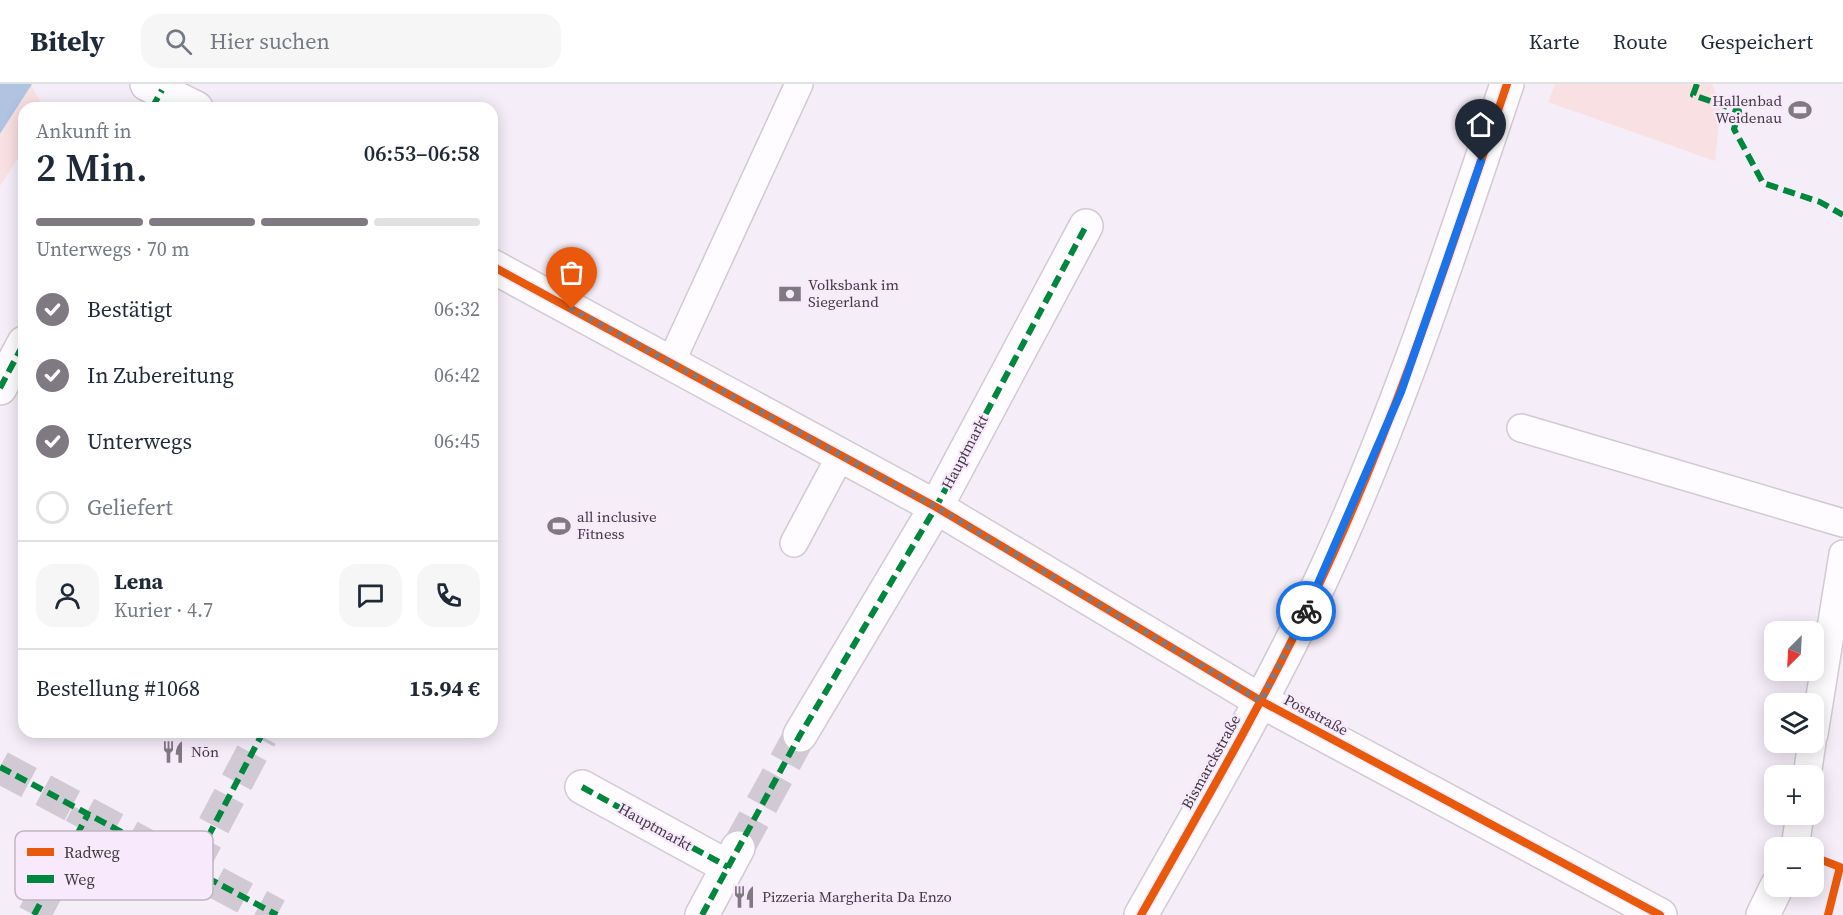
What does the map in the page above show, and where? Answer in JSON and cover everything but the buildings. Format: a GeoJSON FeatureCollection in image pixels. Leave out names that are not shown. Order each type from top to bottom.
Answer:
{"type":"FeatureCollection","features":[{"type":"Feature","properties":{"kind":"street","name":"Bismarckstraße"},"geometry":{"type":"LineString","coordinates":[[1141,915],[1261,701],[1316,592],[1401,392],[1507,84]]}},
{"type":"Feature","properties":{"kind":"street"},"geometry":{"type":"LineString","coordinates":[[154,94],[178,102]]}},
{"type":"Feature","properties":{"kind":"street","name":"Hauptmarkt"},"geometry":{"type":"LineString","coordinates":[[800,735],[936,507],[1086,226]]}},
{"type":"Feature","properties":{"kind":"street","name":"Poststraße"},"geometry":{"type":"LineString","coordinates":[[498,269],[936,507],[1261,701],[1660,915]]}},
{"type":"Feature","properties":{"kind":"street"},"geometry":{"type":"LineString","coordinates":[[0,388],[18,360]]}},
{"type":"Feature","properties":{"kind":"street","name":"Hauptmarkt"},"geometry":{"type":"LineString","coordinates":[[582,787],[733,858],[702,915]]}},
{"type":"Feature","properties":{"kind":"street"},"geometry":{"type":"LineString","coordinates":[[1763,915],[1772,897]]}},
{"type":"Feature","properties":{"kind":"lane"},"geometry":{"type":"LineString","coordinates":[[671,362],[799,84]]}},
{"type":"Feature","properties":{"kind":"lane"},"geometry":{"type":"LineString","coordinates":[[1521,428],[1843,523]]}},
{"type":"Feature","properties":{"kind":"lane"},"geometry":{"type":"LineString","coordinates":[[794,543],[841,455]]}},
{"type":"Feature","properties":{"kind":"lane"},"geometry":{"type":"LineString","coordinates":[[1821,693],[1843,554]]}},
{"type":"Feature","properties":{"kind":"shaded area"},"geometry":{"type":"Polygon","coordinates":[[[1555,84],[1712,84],[1721,104],[1715,161],[1548,102],[1555,84]]]}},
{"type":"Feature","properties":{"kind":"shaded area"},"geometry":{"type":"Polygon","coordinates":[[[31,85],[41,102],[20,102],[31,85]]]}},
{"type":"Feature","properties":{"kind":"shaded area"},"geometry":{"type":"Polygon","coordinates":[[[18,106],[18,158],[0,186],[0,135],[18,106]]]}},
{"type":"Feature","properties":{"kind":"water"},"geometry":{"type":"Polygon","coordinates":[[[0,84],[32,84],[20,102],[18,102],[18,106],[0,134],[0,84]]]}},
{"type":"Feature","properties":{"kind":"tunnel"},"geometry":{"type":"LineString","coordinates":[[738,848],[800,735]]}},
{"type":"Feature","properties":{"kind":"tunnel"},"geometry":{"type":"LineString","coordinates":[[211,831],[260,738]]}},
{"type":"Feature","properties":{"kind":"tunnel"},"geometry":{"type":"LineString","coordinates":[[0,767],[120,831]]}},
{"type":"Feature","properties":{"kind":"tunnel"},"geometry":{"type":"LineString","coordinates":[[79,831],[88,814]]}},
{"type":"Feature","properties":{"kind":"tunnel"},"geometry":{"type":"LineString","coordinates":[[213,881],[277,915]]}},
{"type":"Feature","properties":{"kind":"tunnel"},"geometry":{"type":"LineString","coordinates":[[34,915],[42,900]]}},
{"type":"Feature","properties":{"kind":"marked path"},"geometry":{"type":"LineString","coordinates":[[1697,84],[1693,95],[1739,111],[1734,129],[1763,183],[1820,202],[1843,215]]}},
{"type":"Feature","properties":{"kind":"marked path"},"geometry":{"type":"LineString","coordinates":[[155,102],[162,90]]}},
{"type":"Feature","properties":{"kind":"marked path"},"geometry":{"type":"LineString","coordinates":[[702,915],[800,735],[936,507],[1086,226]]}},
{"type":"Feature","properties":{"kind":"marked path"},"geometry":{"type":"LineString","coordinates":[[0,388],[18,354]]}},
{"type":"Feature","properties":{"kind":"marked path"},"geometry":{"type":"LineString","coordinates":[[211,831],[260,738]]}},
{"type":"Feature","properties":{"kind":"marked path"},"geometry":{"type":"LineString","coordinates":[[0,767],[120,831]]}},
{"type":"Feature","properties":{"kind":"marked path"},"geometry":{"type":"LineString","coordinates":[[582,787],[728,867]]}},
{"type":"Feature","properties":{"kind":"marked path"},"geometry":{"type":"LineString","coordinates":[[79,831],[88,814]]}},
{"type":"Feature","properties":{"kind":"marked path"},"geometry":{"type":"LineString","coordinates":[[213,881],[277,915]]}},
{"type":"Feature","properties":{"kind":"marked path"},"geometry":{"type":"LineString","coordinates":[[34,915],[42,900]]}},
{"type":"Feature","properties":{"kind":"cycle path"},"geometry":{"type":"LineString","coordinates":[[1141,915],[1274,675],[1343,531],[1395,405],[1464,213],[1507,84]]}},
{"type":"Feature","properties":{"kind":"cycle path"},"geometry":{"type":"LineString","coordinates":[[498,269],[936,507],[1261,701],[1660,915]]}},
{"type":"Feature","properties":{"kind":"cycle path"},"geometry":{"type":"LineString","coordinates":[[1824,861],[1840,867],[1828,915]]}},
{"type":"Feature","properties":{"kind":"way so far"},"geometry":{"type":"LineString","coordinates":[[572,309],[936,507],[1261,701],[1306,611]]}},
{"type":"Feature","properties":{"kind":"place","name":"Hallenbad Weidenau"},"geometry":{"type":"Point","coordinates":[1800,110]}},
{"type":"Feature","properties":{"kind":"place","name":"Volksbank im Siegerland"},"geometry":{"type":"Point","coordinates":[790,294]}},
{"type":"Feature","properties":{"kind":"place","name":"all inclusive Fitness"},"geometry":{"type":"Point","coordinates":[559,526]}},
{"type":"Feature","properties":{"kind":"place","name":"Nōn"},"geometry":{"type":"Point","coordinates":[173,752]}},
{"type":"Feature","properties":{"kind":"place","name":"Pizzeria Margherita Da Enzo"},"geometry":{"type":"Point","coordinates":[744,897]}},
{"type":"Feature","properties":{"kind":"route"},"geometry":{"type":"LineString","coordinates":[[1306,611],[1401,392],[1481,161]]}}]}
